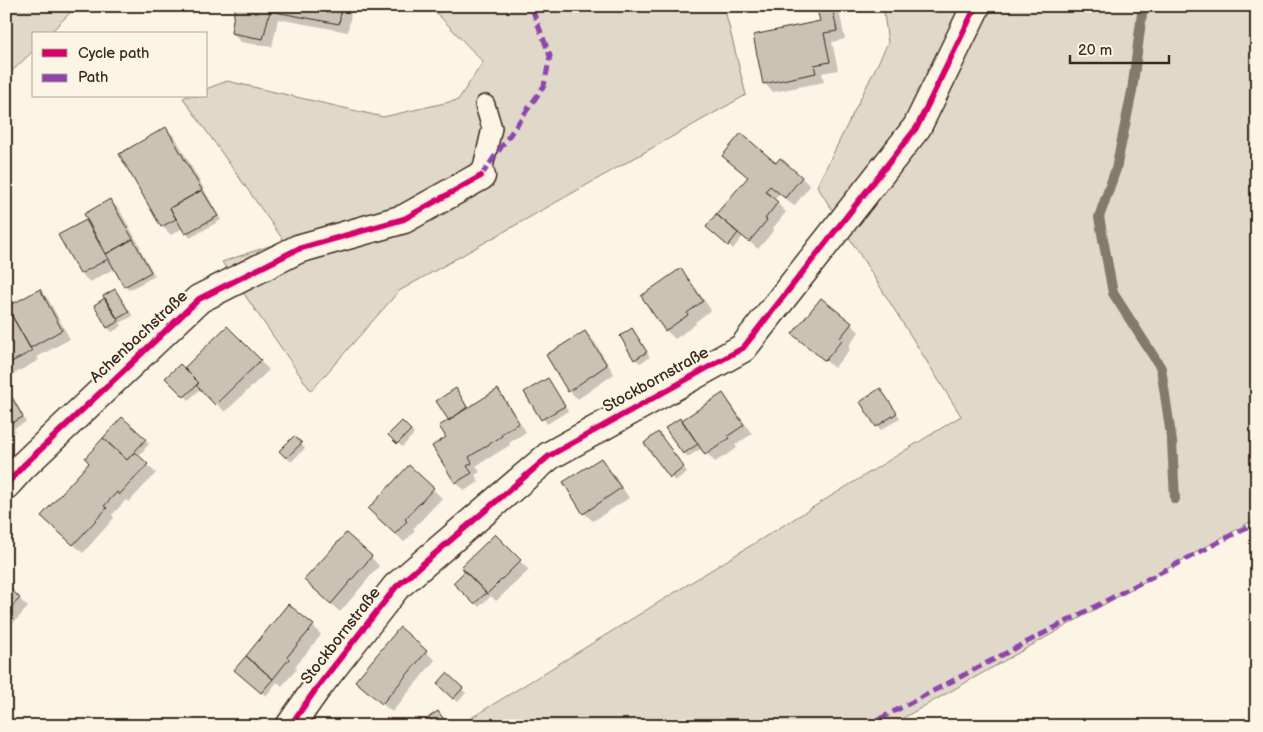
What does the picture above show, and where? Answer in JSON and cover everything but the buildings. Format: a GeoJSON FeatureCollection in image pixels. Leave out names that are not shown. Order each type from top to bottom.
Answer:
{"type":"FeatureCollection","features":[{"type":"Feature","properties":{"kind":"street","name":"Stockbornstraße"},"geometry":{"type":"LineString","coordinates":[[290,726],[316,689],[396,587],[549,456],[743,348],[917,127],[976,6]]}},
{"type":"Feature","properties":{"kind":"street","name":"Achenbachstraße"},"geometry":{"type":"LineString","coordinates":[[6,485],[23,466],[199,299],[298,249],[404,219],[481,176]]}},
{"type":"Feature","properties":{"kind":"lane"},"geometry":{"type":"LineString","coordinates":[[481,176],[492,128],[485,106]]}},
{"type":"Feature","properties":{"kind":"shaded area"},"geometry":{"type":"Polygon","coordinates":[[[6,6],[77,6],[51,32],[32,32],[32,52],[6,77],[6,6]]]}},
{"type":"Feature","properties":{"kind":"shaded area"},"geometry":{"type":"Polygon","coordinates":[[[430,6],[724,6],[746,95],[399,291],[311,391],[222,262],[284,241],[183,98],[208,98],[208,88],[227,81],[383,117],[458,100],[483,62],[430,6]]]}},
{"type":"Feature","properties":{"kind":"shaded area"},"geometry":{"type":"Polygon","coordinates":[[[883,6],[1257,6],[1257,518],[889,726],[458,726],[961,416],[817,186],[888,43],[883,6]]]}},
{"type":"Feature","properties":{"kind":"waterway"},"geometry":{"type":"LineString","coordinates":[[1143,6],[1132,91],[1116,169],[1099,217],[1113,293],[1161,368],[1172,442],[1175,499]]}},
{"type":"Feature","properties":{"kind":"marked path"},"geometry":{"type":"LineString","coordinates":[[481,176],[544,86],[550,56],[531,6]]}},
{"type":"Feature","properties":{"kind":"marked path"},"geometry":{"type":"LineString","coordinates":[[866,726],[1257,522]]}},
{"type":"Feature","properties":{"kind":"cycle path"},"geometry":{"type":"LineString","coordinates":[[290,726],[316,689],[396,587],[549,456],[743,348],[917,127],[976,6]]}},
{"type":"Feature","properties":{"kind":"cycle path"},"geometry":{"type":"LineString","coordinates":[[6,485],[23,466],[199,299],[298,249],[404,219],[481,176]]}}]}
